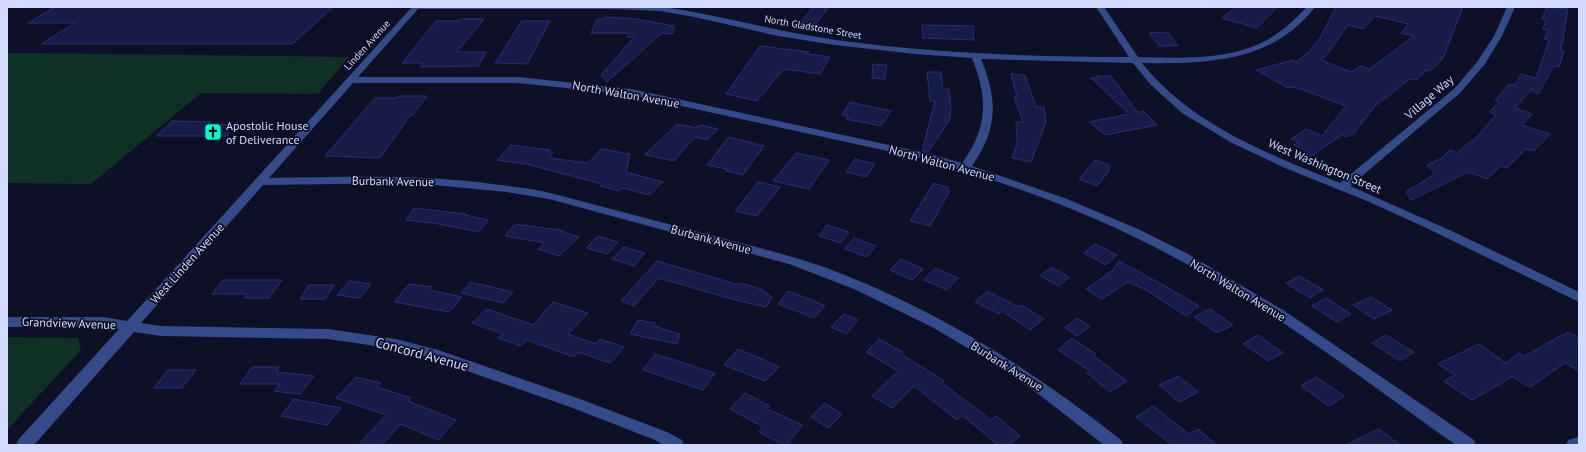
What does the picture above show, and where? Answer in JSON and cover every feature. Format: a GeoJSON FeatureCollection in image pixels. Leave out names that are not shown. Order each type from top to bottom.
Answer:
{"type":"FeatureCollection","features":[{"type":"Feature","properties":{"kind":"street","name":"North Gladstone Street"},"geometry":{"type":"LineString","coordinates":[[416,7],[652,9],[686,13],[792,36],[851,45],[924,53],[1048,60],[1136,60],[1208,58],[1248,51],[1278,39],[1289,30],[1310,7]]}},
{"type":"Feature","properties":{"kind":"street","name":"Linden Avenue"},"geometry":{"type":"LineString","coordinates":[[350,80],[416,7]]}},
{"type":"Feature","properties":{"kind":"street","name":"West Washington Street"},"geometry":{"type":"LineString","coordinates":[[1100,7],[1136,60],[1161,91],[1178,106],[1203,123],[1258,151],[1471,244],[1579,298]]}},
{"type":"Feature","properties":{"kind":"street","name":"Village Way"},"geometry":{"type":"LineString","coordinates":[[1342,187],[1443,104],[1461,86],[1480,64],[1498,36],[1511,7]]}},
{"type":"Feature","properties":{"kind":"street"},"geometry":{"type":"LineString","coordinates":[[965,167],[983,136],[989,120],[987,88],[976,57]]}},
{"type":"Feature","properties":{"kind":"street","name":"North Walton Avenue"},"geometry":{"type":"LineString","coordinates":[[350,80],[518,80],[603,88],[631,92],[891,148],[965,167],[1063,201],[1134,232],[1191,261],[1278,313],[1468,445]]}},
{"type":"Feature","properties":{"kind":"street","name":"West Linden Avenue"},"geometry":{"type":"LineString","coordinates":[[24,445],[350,80]]}},
{"type":"Feature","properties":{"kind":"street","name":"Burbank Avenue"},"geometry":{"type":"LineString","coordinates":[[259,182],[412,180],[503,188],[550,196],[775,256],[818,270],[863,288],[951,331],[1001,361],[1044,390],[1086,421],[1115,445]]}},
{"type":"Feature","properties":{"kind":"street","name":"Grandview Avenue"},"geometry":{"type":"LineString","coordinates":[[7,322],[103,322],[130,326]]}},
{"type":"Feature","properties":{"kind":"street","name":"Concord Avenue"},"geometry":{"type":"LineString","coordinates":[[130,326],[161,331],[328,334],[396,344],[433,354],[575,403],[661,436],[676,445]]}},
{"type":"Feature","properties":{"kind":"street"},"geometry":{"type":"LineString","coordinates":[[1574,445],[1579,443]]}},
{"type":"Feature","properties":{"kind":"green space"},"geometry":{"type":"Polygon","coordinates":[[[7,53],[349,57],[318,94],[201,93],[91,184],[7,183],[7,53]]]}},
{"type":"Feature","properties":{"kind":"green space"},"geometry":{"type":"Polygon","coordinates":[[[7,337],[78,338],[81,350],[7,430],[7,337]]]}},
{"type":"Feature","properties":{"kind":"building"},"geometry":{"type":"Polygon","coordinates":[[[55,7],[333,7],[293,44],[41,44],[75,23],[28,23],[55,7]]]}},
{"type":"Feature","properties":{"kind":"building"},"geometry":{"type":"Polygon","coordinates":[[[813,7],[829,7],[816,24],[801,22],[813,7]]]}},
{"type":"Feature","properties":{"kind":"building"},"geometry":{"type":"Polygon","coordinates":[[[1235,7],[1277,7],[1257,28],[1222,18],[1235,7]]]}},
{"type":"Feature","properties":{"kind":"building"},"geometry":{"type":"Polygon","coordinates":[[[1336,7],[1463,7],[1444,56],[1439,63],[1429,71],[1427,70],[1416,80],[1410,79],[1375,106],[1355,132],[1347,137],[1342,135],[1308,158],[1305,156],[1309,152],[1294,145],[1299,142],[1291,139],[1306,129],[1322,136],[1346,106],[1295,87],[1288,88],[1256,70],[1293,60],[1296,62],[1309,52],[1320,38],[1336,7]],[[1375,16],[1363,29],[1348,25],[1326,56],[1321,60],[1351,72],[1360,66],[1370,69],[1414,36],[1401,33],[1409,24],[1375,16]]]}},
{"type":"Feature","properties":{"kind":"building"},"geometry":{"type":"Polygon","coordinates":[[[1547,7],[1568,9],[1564,38],[1560,50],[1564,51],[1559,67],[1554,66],[1538,94],[1532,91],[1533,88],[1515,108],[1532,114],[1522,125],[1550,134],[1534,151],[1526,149],[1507,168],[1501,166],[1487,179],[1468,172],[1411,200],[1406,192],[1435,174],[1427,165],[1442,158],[1450,150],[1457,153],[1473,141],[1496,115],[1489,112],[1499,102],[1495,101],[1509,84],[1515,85],[1521,74],[1536,78],[1549,40],[1544,39],[1548,30],[1543,29],[1546,20],[1542,19],[1547,7]]]}},
{"type":"Feature","properties":{"kind":"building"},"geometry":{"type":"Polygon","coordinates":[[[605,17],[636,19],[674,26],[673,34],[662,33],[607,82],[601,75],[634,37],[627,37],[630,33],[591,33],[597,19],[604,19],[605,17]]]}},
{"type":"Feature","properties":{"kind":"building"},"geometry":{"type":"Polygon","coordinates":[[[459,19],[484,19],[457,52],[486,52],[478,66],[420,67],[424,63],[402,63],[436,21],[458,21],[459,19]]]}},
{"type":"Feature","properties":{"kind":"building"},"geometry":{"type":"Polygon","coordinates":[[[522,21],[550,21],[527,64],[495,63],[522,21]]]}},
{"type":"Feature","properties":{"kind":"building"},"geometry":{"type":"Polygon","coordinates":[[[922,25],[973,26],[974,40],[923,38],[922,25]]]}},
{"type":"Feature","properties":{"kind":"building"},"geometry":{"type":"Polygon","coordinates":[[[1149,32],[1168,33],[1178,46],[1159,46],[1149,32]]]}},
{"type":"Feature","properties":{"kind":"building"},"geometry":{"type":"Polygon","coordinates":[[[760,46],[809,52],[807,54],[830,57],[820,74],[784,69],[757,101],[726,94],[760,46]]]}},
{"type":"Feature","properties":{"kind":"building"},"geometry":{"type":"Polygon","coordinates":[[[873,64],[887,65],[885,79],[872,78],[873,64]]]}},
{"type":"Feature","properties":{"kind":"building"},"geometry":{"type":"Polygon","coordinates":[[[927,72],[941,72],[943,89],[949,89],[951,109],[949,121],[928,152],[922,151],[935,101],[930,101],[927,72]]]}},
{"type":"Feature","properties":{"kind":"building"},"geometry":{"type":"Polygon","coordinates":[[[1011,74],[1025,75],[1036,107],[1044,107],[1046,122],[1031,162],[1012,158],[1017,144],[1016,122],[1023,122],[1014,97],[1017,97],[1011,74]]]}},
{"type":"Feature","properties":{"kind":"building"},"geometry":{"type":"Polygon","coordinates":[[[1096,76],[1111,76],[1138,113],[1143,111],[1157,125],[1105,135],[1089,122],[1129,114],[1091,78],[1097,78],[1096,76]]]}},
{"type":"Feature","properties":{"kind":"building"},"geometry":{"type":"Polygon","coordinates":[[[399,96],[427,96],[412,116],[410,116],[380,158],[325,156],[375,98],[397,98],[399,96]]]}},
{"type":"Feature","properties":{"kind":"building"},"geometry":{"type":"Polygon","coordinates":[[[850,102],[891,111],[881,126],[846,119],[847,116],[842,115],[850,102]]]}},
{"type":"Feature","properties":{"kind":"building","name":"Apostolic House of Deliverance"},"geometry":{"type":"Polygon","coordinates":[[[172,121],[211,122],[209,124],[228,125],[228,136],[156,136],[172,121]]]}},
{"type":"Feature","properties":{"kind":"building"},"geometry":{"type":"Polygon","coordinates":[[[677,124],[696,128],[700,125],[718,129],[707,140],[695,137],[674,161],[645,155],[677,124]]]}},
{"type":"Feature","properties":{"kind":"building"},"geometry":{"type":"Polygon","coordinates":[[[729,137],[764,146],[743,175],[726,171],[727,169],[707,165],[729,137]]]}},
{"type":"Feature","properties":{"kind":"building"},"geometry":{"type":"Polygon","coordinates":[[[511,145],[550,150],[548,152],[553,152],[549,158],[588,163],[601,149],[630,154],[626,172],[663,182],[649,195],[623,188],[619,191],[600,186],[602,184],[526,164],[497,160],[511,145]]]}},
{"type":"Feature","properties":{"kind":"building"},"geometry":{"type":"Polygon","coordinates":[[[796,153],[829,160],[809,189],[773,181],[796,153]]]}},
{"type":"Feature","properties":{"kind":"building"},"geometry":{"type":"Polygon","coordinates":[[[855,159],[875,164],[866,177],[846,172],[855,159]]]}},
{"type":"Feature","properties":{"kind":"building"},"geometry":{"type":"Polygon","coordinates":[[[1095,160],[1109,165],[1109,171],[1097,186],[1079,179],[1095,160]]]}},
{"type":"Feature","properties":{"kind":"building"},"geometry":{"type":"Polygon","coordinates":[[[758,182],[780,187],[757,216],[735,211],[758,182]]]}},
{"type":"Feature","properties":{"kind":"building"},"geometry":{"type":"Polygon","coordinates":[[[934,183],[949,188],[947,190],[950,191],[930,226],[910,221],[934,183]]]}},
{"type":"Feature","properties":{"kind":"building"},"geometry":{"type":"Polygon","coordinates":[[[414,208],[466,214],[465,215],[488,220],[479,232],[439,224],[406,220],[414,208]]]}},
{"type":"Feature","properties":{"kind":"building"},"geometry":{"type":"Polygon","coordinates":[[[515,224],[559,230],[579,237],[559,256],[538,249],[545,243],[505,236],[515,224]]]}},
{"type":"Feature","properties":{"kind":"building"},"geometry":{"type":"Polygon","coordinates":[[[827,225],[849,232],[841,243],[819,236],[827,225]]]}},
{"type":"Feature","properties":{"kind":"building"},"geometry":{"type":"Polygon","coordinates":[[[598,236],[618,242],[607,254],[586,248],[598,236]]]}},
{"type":"Feature","properties":{"kind":"building"},"geometry":{"type":"Polygon","coordinates":[[[854,238],[876,246],[867,257],[845,249],[854,238]]]}},
{"type":"Feature","properties":{"kind":"building"},"geometry":{"type":"Polygon","coordinates":[[[1095,244],[1117,255],[1106,265],[1084,253],[1095,244]]]}},
{"type":"Feature","properties":{"kind":"building"},"geometry":{"type":"Polygon","coordinates":[[[624,247],[645,253],[634,266],[612,259],[624,247]]]}},
{"type":"Feature","properties":{"kind":"building"},"geometry":{"type":"Polygon","coordinates":[[[901,259],[923,269],[912,280],[890,270],[901,259]]]}},
{"type":"Feature","properties":{"kind":"building"},"geometry":{"type":"Polygon","coordinates":[[[657,261],[739,285],[740,283],[761,289],[772,297],[766,307],[739,301],[659,278],[634,306],[621,301],[657,261]]]}},
{"type":"Feature","properties":{"kind":"building"},"geometry":{"type":"Polygon","coordinates":[[[1119,261],[1199,306],[1186,316],[1144,289],[1128,282],[1102,299],[1086,289],[1113,270],[1119,261]]]}},
{"type":"Feature","properties":{"kind":"building"},"geometry":{"type":"Polygon","coordinates":[[[1051,267],[1069,277],[1059,286],[1040,276],[1051,267]]]}},
{"type":"Feature","properties":{"kind":"building"},"geometry":{"type":"Polygon","coordinates":[[[935,268],[958,278],[947,290],[924,280],[935,268]]]}},
{"type":"Feature","properties":{"kind":"building"},"geometry":{"type":"Polygon","coordinates":[[[1299,276],[1323,290],[1310,298],[1286,283],[1299,276]]]}},
{"type":"Feature","properties":{"kind":"building"},"geometry":{"type":"Polygon","coordinates":[[[223,280],[282,280],[269,298],[244,298],[247,294],[212,294],[223,280]]]}},
{"type":"Feature","properties":{"kind":"building"},"geometry":{"type":"Polygon","coordinates":[[[349,281],[371,284],[360,298],[337,295],[349,281]]]}},
{"type":"Feature","properties":{"kind":"building"},"geometry":{"type":"Polygon","coordinates":[[[470,282],[513,292],[503,303],[461,293],[470,282]]]}},
{"type":"Feature","properties":{"kind":"building"},"geometry":{"type":"Polygon","coordinates":[[[409,284],[432,287],[430,290],[462,297],[449,312],[394,302],[409,284]]]}},
{"type":"Feature","properties":{"kind":"building"},"geometry":{"type":"Polygon","coordinates":[[[309,285],[334,285],[325,299],[300,299],[309,285]]]}},
{"type":"Feature","properties":{"kind":"building"},"geometry":{"type":"Polygon","coordinates":[[[788,291],[825,306],[814,318],[778,304],[788,291]]]}},
{"type":"Feature","properties":{"kind":"building"},"geometry":{"type":"Polygon","coordinates":[[[987,291],[1019,307],[1022,305],[1044,319],[1030,330],[1002,311],[999,314],[975,302],[987,291]]]}},
{"type":"Feature","properties":{"kind":"building"},"geometry":{"type":"Polygon","coordinates":[[[1371,297],[1392,310],[1374,319],[1353,305],[1371,297]]]}},
{"type":"Feature","properties":{"kind":"building"},"geometry":{"type":"Polygon","coordinates":[[[1326,298],[1351,314],[1337,322],[1312,306],[1326,298]]]}},
{"type":"Feature","properties":{"kind":"building"},"geometry":{"type":"Polygon","coordinates":[[[553,302],[588,313],[568,334],[596,344],[600,339],[624,347],[610,363],[578,352],[574,357],[527,340],[521,346],[498,338],[503,334],[472,323],[487,309],[533,325],[553,302]]]}},
{"type":"Feature","properties":{"kind":"building"},"geometry":{"type":"Polygon","coordinates":[[[1210,309],[1233,325],[1217,333],[1194,317],[1210,309]]]}},
{"type":"Feature","properties":{"kind":"building"},"geometry":{"type":"Polygon","coordinates":[[[844,314],[858,320],[846,334],[831,327],[844,314]]]}},
{"type":"Feature","properties":{"kind":"building"},"geometry":{"type":"Polygon","coordinates":[[[1077,318],[1090,326],[1077,336],[1065,328],[1077,318]]]}},
{"type":"Feature","properties":{"kind":"building"},"geometry":{"type":"Polygon","coordinates":[[[638,320],[655,323],[654,326],[680,334],[677,344],[630,334],[638,320]]]}},
{"type":"Feature","properties":{"kind":"building"},"geometry":{"type":"Polygon","coordinates":[[[1568,332],[1579,338],[1579,371],[1565,363],[1530,387],[1512,377],[1472,400],[1444,381],[1455,375],[1438,364],[1479,344],[1506,363],[1519,353],[1524,356],[1568,332]]]}},
{"type":"Feature","properties":{"kind":"building"},"geometry":{"type":"Polygon","coordinates":[[[1258,335],[1283,353],[1268,361],[1243,344],[1258,335]]]}},
{"type":"Feature","properties":{"kind":"building"},"geometry":{"type":"Polygon","coordinates":[[[1386,335],[1414,352],[1400,361],[1372,343],[1386,335]]]}},
{"type":"Feature","properties":{"kind":"building"},"geometry":{"type":"Polygon","coordinates":[[[1072,338],[1096,354],[1094,356],[1127,381],[1110,392],[1087,373],[1090,371],[1058,350],[1072,338]]]}},
{"type":"Feature","properties":{"kind":"building"},"geometry":{"type":"Polygon","coordinates":[[[879,339],[903,352],[901,354],[944,381],[942,383],[991,420],[996,416],[1020,436],[1008,445],[998,445],[962,415],[957,420],[914,386],[892,408],[872,396],[898,371],[866,352],[879,339]]]}},
{"type":"Feature","properties":{"kind":"building"},"geometry":{"type":"Polygon","coordinates":[[[738,349],[779,367],[765,381],[724,365],[738,349]]]}},
{"type":"Feature","properties":{"kind":"building"},"geometry":{"type":"Polygon","coordinates":[[[655,354],[715,373],[703,390],[643,370],[655,354]]]}},
{"type":"Feature","properties":{"kind":"building"},"geometry":{"type":"Polygon","coordinates":[[[252,367],[279,367],[276,372],[314,376],[300,394],[274,391],[280,384],[240,384],[252,367]]]}},
{"type":"Feature","properties":{"kind":"building"},"geometry":{"type":"Polygon","coordinates":[[[168,370],[196,370],[182,388],[154,388],[168,370]]]}},
{"type":"Feature","properties":{"kind":"building"},"geometry":{"type":"Polygon","coordinates":[[[1178,376],[1198,392],[1179,402],[1159,385],[1178,376]]]}},
{"type":"Feature","properties":{"kind":"building"},"geometry":{"type":"Polygon","coordinates":[[[356,377],[381,383],[377,387],[411,398],[408,401],[456,420],[438,440],[401,424],[382,445],[358,445],[386,415],[336,398],[356,377]]]}},
{"type":"Feature","properties":{"kind":"building"},"geometry":{"type":"Polygon","coordinates":[[[1316,377],[1344,396],[1329,406],[1301,386],[1316,377]]]}},
{"type":"Feature","properties":{"kind":"building"},"geometry":{"type":"Polygon","coordinates":[[[745,393],[770,406],[767,409],[802,425],[787,445],[784,445],[759,432],[763,427],[730,409],[745,393]]]}},
{"type":"Feature","properties":{"kind":"building"},"geometry":{"type":"Polygon","coordinates":[[[294,399],[341,408],[327,425],[281,416],[294,399]]]}},
{"type":"Feature","properties":{"kind":"building"},"geometry":{"type":"Polygon","coordinates":[[[825,403],[842,414],[828,428],[811,417],[825,403]]]}},
{"type":"Feature","properties":{"kind":"building"},"geometry":{"type":"Polygon","coordinates":[[[1153,406],[1189,434],[1198,429],[1217,445],[1169,445],[1170,444],[1162,437],[1136,417],[1153,406]]]}},
{"type":"Feature","properties":{"kind":"building"},"geometry":{"type":"Polygon","coordinates":[[[1379,429],[1400,445],[1345,445],[1379,429]]]}},
{"type":"Feature","properties":{"kind":"place","name":"Apostolic House of Deliverance"},"geometry":{"type":"Point","coordinates":[213,132]}}]}
